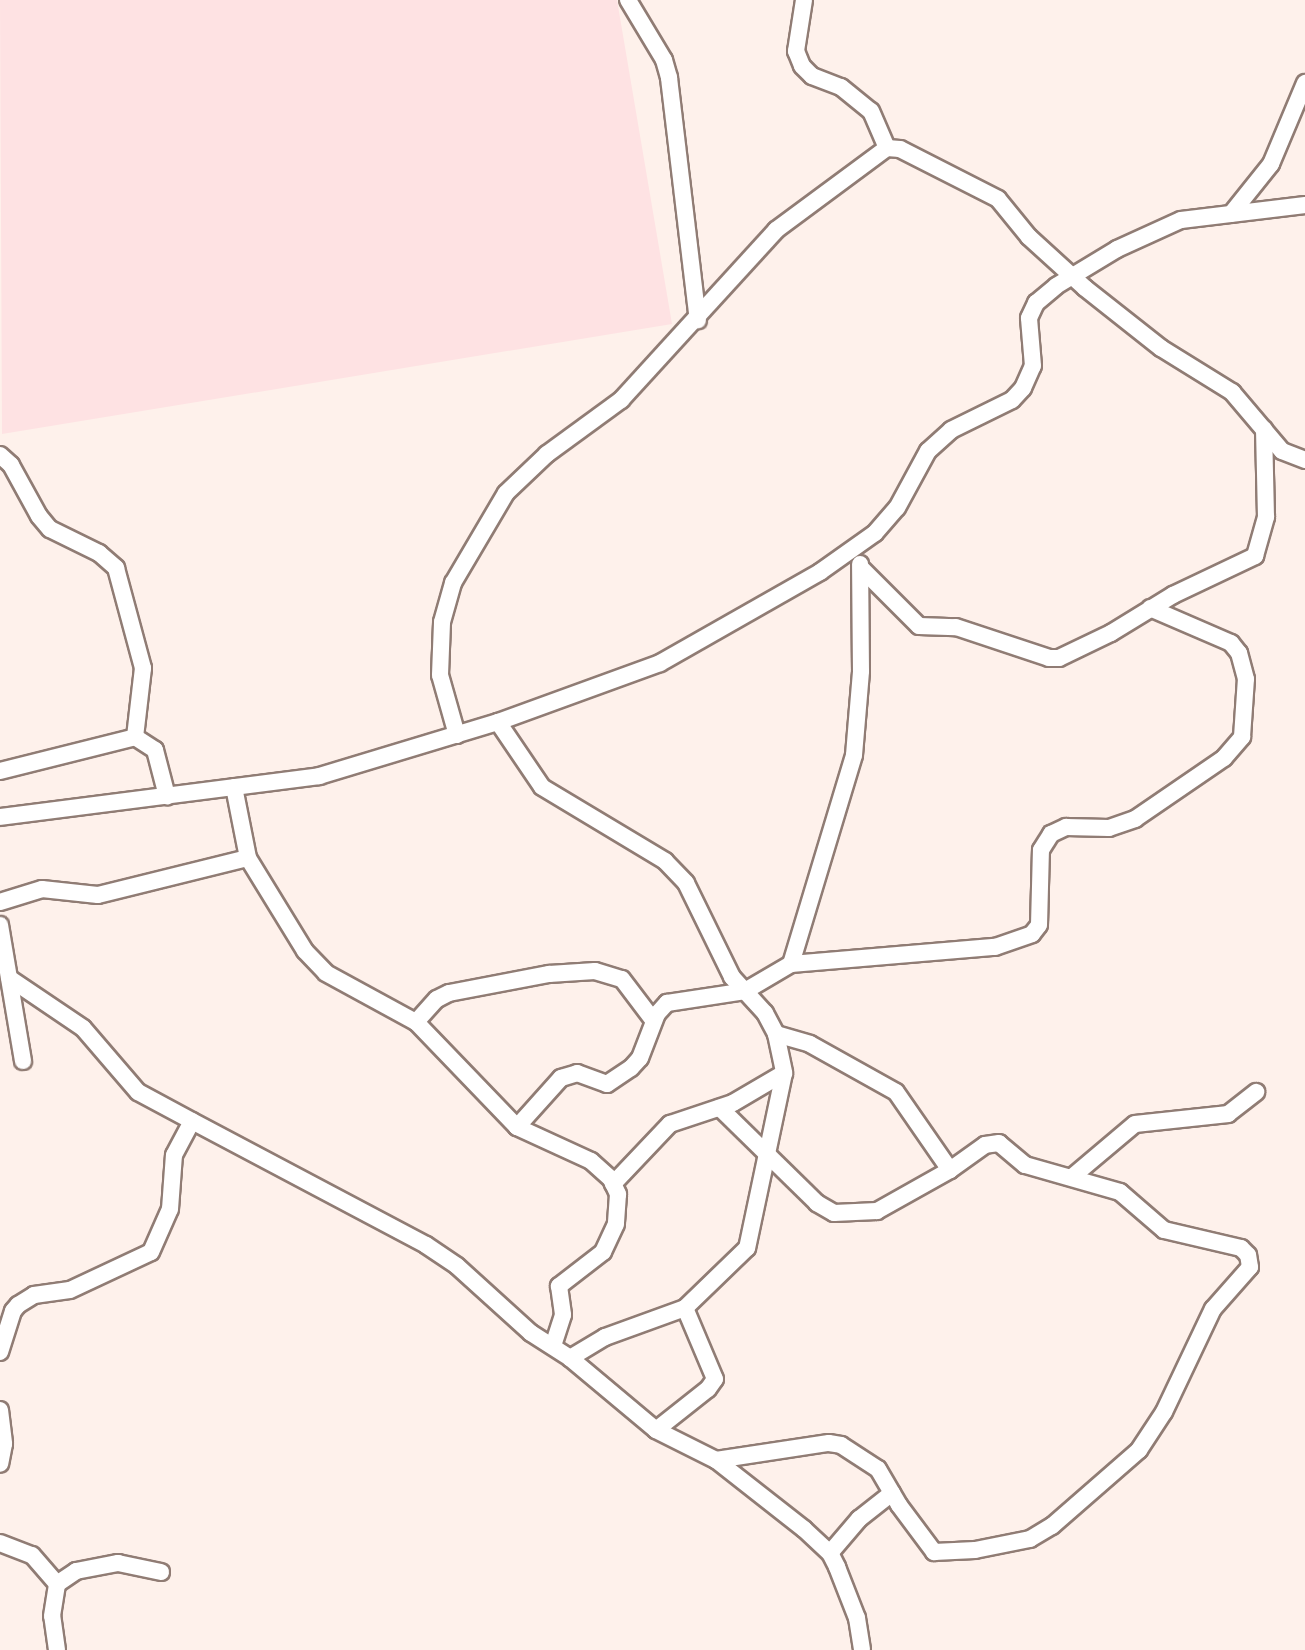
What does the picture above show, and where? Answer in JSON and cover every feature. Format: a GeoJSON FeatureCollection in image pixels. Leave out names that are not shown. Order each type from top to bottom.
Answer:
{"type":"FeatureCollection","features":[{"type":"Feature","properties":{"kind":"street"},"geometry":{"type":"LineString","coordinates":[[628,0],[664,60],[669,78],[698,320]]}},
{"type":"Feature","properties":{"kind":"street"},"geometry":{"type":"LineString","coordinates":[[804,0],[796,51],[802,66],[812,76],[842,87],[870,111],[887,148]]}},
{"type":"Feature","properties":{"kind":"street"},"geometry":{"type":"LineString","coordinates":[[1231,214],[1271,164],[1305,83]]}},
{"type":"Feature","properties":{"kind":"street"},"geometry":{"type":"LineString","coordinates":[[457,735],[440,675],[439,647],[453,583],[506,493],[547,454],[621,400],[698,320],[776,230],[887,148],[900,149],[998,198],[1029,237],[1072,276],[1161,348],[1232,392],[1282,451],[1305,460]]}},
{"type":"Feature","properties":{"kind":"street"},"geometry":{"type":"LineString","coordinates":[[0,817],[319,776],[498,722],[660,663],[856,549],[897,508],[928,451],[951,430],[1012,400],[1023,388],[1033,366],[1029,318],[1036,303],[1072,276],[1117,249],[1181,220],[1305,205]]}},
{"type":"Feature","properties":{"kind":"street"},"geometry":{"type":"LineString","coordinates":[[861,568],[919,626],[956,627],[1049,658],[1086,647],[1150,608],[1247,563],[1259,550],[1266,517],[1264,429]]}},
{"type":"Feature","properties":{"kind":"street"},"geometry":{"type":"LineString","coordinates":[[0,455],[11,465],[39,516],[50,529],[99,554],[116,568],[143,668],[135,737]]}},
{"type":"Feature","properties":{"kind":"street"},"geometry":{"type":"LineString","coordinates":[[791,964],[854,755],[861,671],[861,568],[856,549]]}},
{"type":"Feature","properties":{"kind":"street"},"geometry":{"type":"LineString","coordinates":[[517,1127],[561,1078],[577,1073],[603,1085],[622,1076],[640,1058],[653,1020],[662,1006],[674,1001],[745,991],[791,964],[994,947],[1019,940],[1039,925],[1040,858],[1051,834],[1066,827],[1109,828],[1134,819],[1224,758],[1245,727],[1246,679],[1239,653],[1231,643],[1150,608]]}},
{"type":"Feature","properties":{"kind":"street"},"geometry":{"type":"LineString","coordinates":[[498,722],[542,787],[585,810],[676,872],[686,884],[732,977],[765,1013],[776,1034],[784,1073],[766,1155],[752,1238],[747,1248],[685,1308],[605,1336],[570,1358]]}},
{"type":"Feature","properties":{"kind":"street"},"geometry":{"type":"LineString","coordinates":[[0,771],[135,737],[155,750],[167,796]]}},
{"type":"Feature","properties":{"kind":"street"},"geometry":{"type":"LineString","coordinates":[[234,787],[248,858],[305,951],[326,973],[416,1022],[517,1127],[591,1161],[613,1184],[618,1194],[616,1224],[603,1252],[559,1286],[563,1316],[553,1346]]}},
{"type":"Feature","properties":{"kind":"street"},"geometry":{"type":"LineString","coordinates":[[0,902],[42,889],[98,895],[248,858]]}},
{"type":"Feature","properties":{"kind":"street"},"geometry":{"type":"LineString","coordinates":[[0,925],[23,1061]]}},
{"type":"Feature","properties":{"kind":"street"},"geometry":{"type":"LineString","coordinates":[[416,1022],[437,999],[449,993],[549,974],[595,971],[622,979],[653,1020]]}},
{"type":"Feature","properties":{"kind":"street"},"geometry":{"type":"LineString","coordinates":[[9,978],[83,1028],[138,1092],[426,1245],[457,1266],[531,1333],[570,1358],[656,1430],[716,1460],[830,1553],[857,1618],[862,1650]]}},
{"type":"Feature","properties":{"kind":"street"},"geometry":{"type":"LineString","coordinates":[[776,1034],[810,1044],[896,1092],[950,1170]]}},
{"type":"Feature","properties":{"kind":"street"},"geometry":{"type":"LineString","coordinates":[[613,1184],[661,1130],[720,1108],[784,1073]]}},
{"type":"Feature","properties":{"kind":"street"},"geometry":{"type":"LineString","coordinates":[[1072,1177],[1135,1124],[1228,1114],[1256,1092]]}},
{"type":"Feature","properties":{"kind":"street"},"geometry":{"type":"LineString","coordinates":[[716,1460],[830,1443],[870,1461],[936,1553],[975,1550],[1040,1534],[1139,1450],[1164,1412],[1214,1309],[1250,1268],[1248,1255],[1241,1248],[1164,1230],[1120,1192],[1025,1165],[999,1143],[985,1145],[950,1170],[877,1211],[842,1215],[816,1203],[720,1108]]}},
{"type":"Feature","properties":{"kind":"street"},"geometry":{"type":"LineString","coordinates":[[0,1352],[13,1311],[18,1305],[34,1295],[70,1290],[151,1252],[170,1209],[174,1155],[192,1121]]}},
{"type":"Feature","properties":{"kind":"street"},"geometry":{"type":"LineString","coordinates":[[656,1430],[686,1408],[715,1379],[685,1308]]}},
{"type":"Feature","properties":{"kind":"street"},"geometry":{"type":"LineString","coordinates":[[0,1410],[4,1444],[0,1464]]}},
{"type":"Feature","properties":{"kind":"street"},"geometry":{"type":"LineString","coordinates":[[830,1553],[859,1519],[892,1493]]}},
{"type":"Feature","properties":{"kind":"street"},"geometry":{"type":"LineString","coordinates":[[0,1543],[32,1555],[57,1584]]}},
{"type":"Feature","properties":{"kind":"street"},"geometry":{"type":"LineString","coordinates":[[57,1650],[52,1616],[57,1584],[76,1571],[118,1563],[161,1572]]}},
{"type":"Feature","properties":{"kind":"shaded area"},"geometry":{"type":"Polygon","coordinates":[[[0,0],[617,0],[672,324],[2,434],[0,0]]]}}]}
